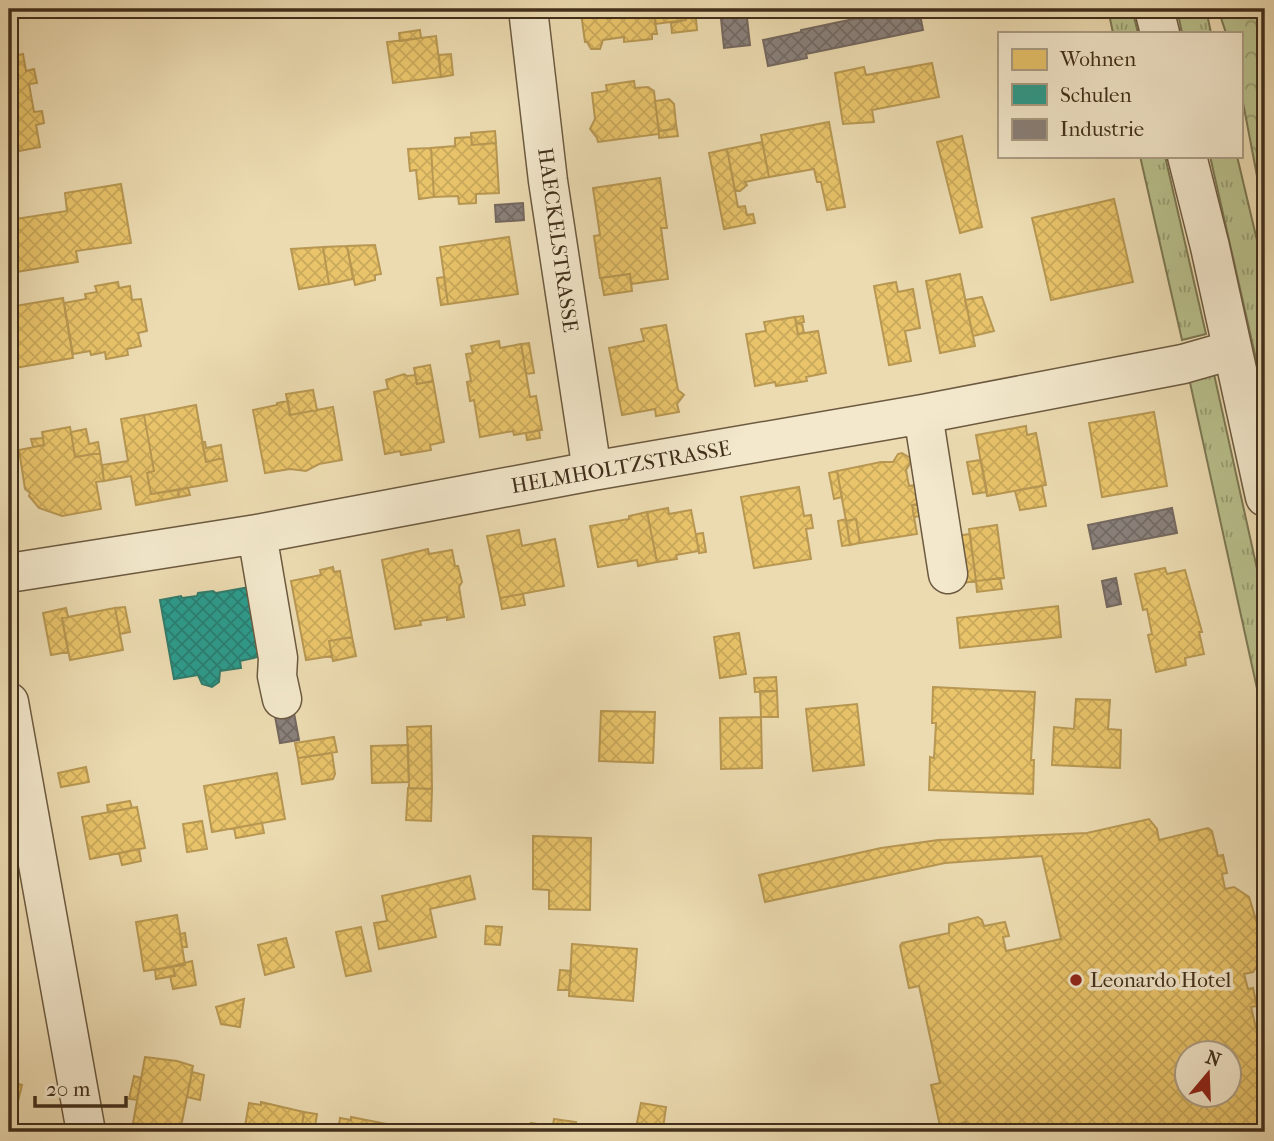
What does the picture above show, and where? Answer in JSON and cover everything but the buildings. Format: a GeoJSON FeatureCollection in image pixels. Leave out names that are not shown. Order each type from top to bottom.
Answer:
{"type":"FeatureCollection","features":[{"type":"Feature","properties":{"kind":"street","name":"HAECKELSTRASSE"},"geometry":{"type":"LineString","coordinates":[[528,9],[548,181],[592,471]]}},
{"type":"Feature","properties":{"kind":"street"},"geometry":{"type":"LineString","coordinates":[[1154,9],[1160,32]]}},
{"type":"Feature","properties":{"kind":"street"},"geometry":{"type":"LineString","coordinates":[[1188,158],[1265,497]]}},
{"type":"Feature","properties":{"kind":"street","name":"HELMHOLTZSTRASSE"},"geometry":{"type":"LineString","coordinates":[[9,573],[257,534],[592,471],[923,414],[1183,364],[1232,350]]}},
{"type":"Feature","properties":{"kind":"street"},"geometry":{"type":"LineString","coordinates":[[923,414],[948,574]]}},
{"type":"Feature","properties":{"kind":"street"},"geometry":{"type":"LineString","coordinates":[[257,534],[278,658],[277,676],[282,699]]}},
{"type":"Feature","properties":{"kind":"street"},"geometry":{"type":"LineString","coordinates":[[9,702],[86,1132]]}},
{"type":"Feature","properties":{"kind":"green space"},"geometry":{"type":"Polygon","coordinates":[[[1108,9],[1132,9],[1138,32],[1113,32],[1108,9]]]}},
{"type":"Feature","properties":{"kind":"green space"},"geometry":{"type":"Polygon","coordinates":[[[1177,9],[1206,9],[1211,32],[1182,32],[1177,9]]]}},
{"type":"Feature","properties":{"kind":"green space"},"geometry":{"type":"Polygon","coordinates":[[[1218,9],[1265,9],[1265,218],[1242,97],[1242,32],[1226,32],[1218,9]]]}},
{"type":"Feature","properties":{"kind":"green space"},"geometry":{"type":"Polygon","coordinates":[[[1140,158],[1165,158],[1206,334],[1182,340],[1140,158]]]}},
{"type":"Feature","properties":{"kind":"green space"},"geometry":{"type":"Polygon","coordinates":[[[1210,158],[1237,158],[1265,274],[1265,399],[1210,158]]]}},
{"type":"Feature","properties":{"kind":"green space"},"geometry":{"type":"Polygon","coordinates":[[[1214,374],[1265,605],[1265,725],[1189,378],[1214,374]]]}},
{"type":"Feature","properties":{"kind":"place","name":"Leonardo Hotel"},"geometry":{"type":"Point","coordinates":[1076,980]}}]}
